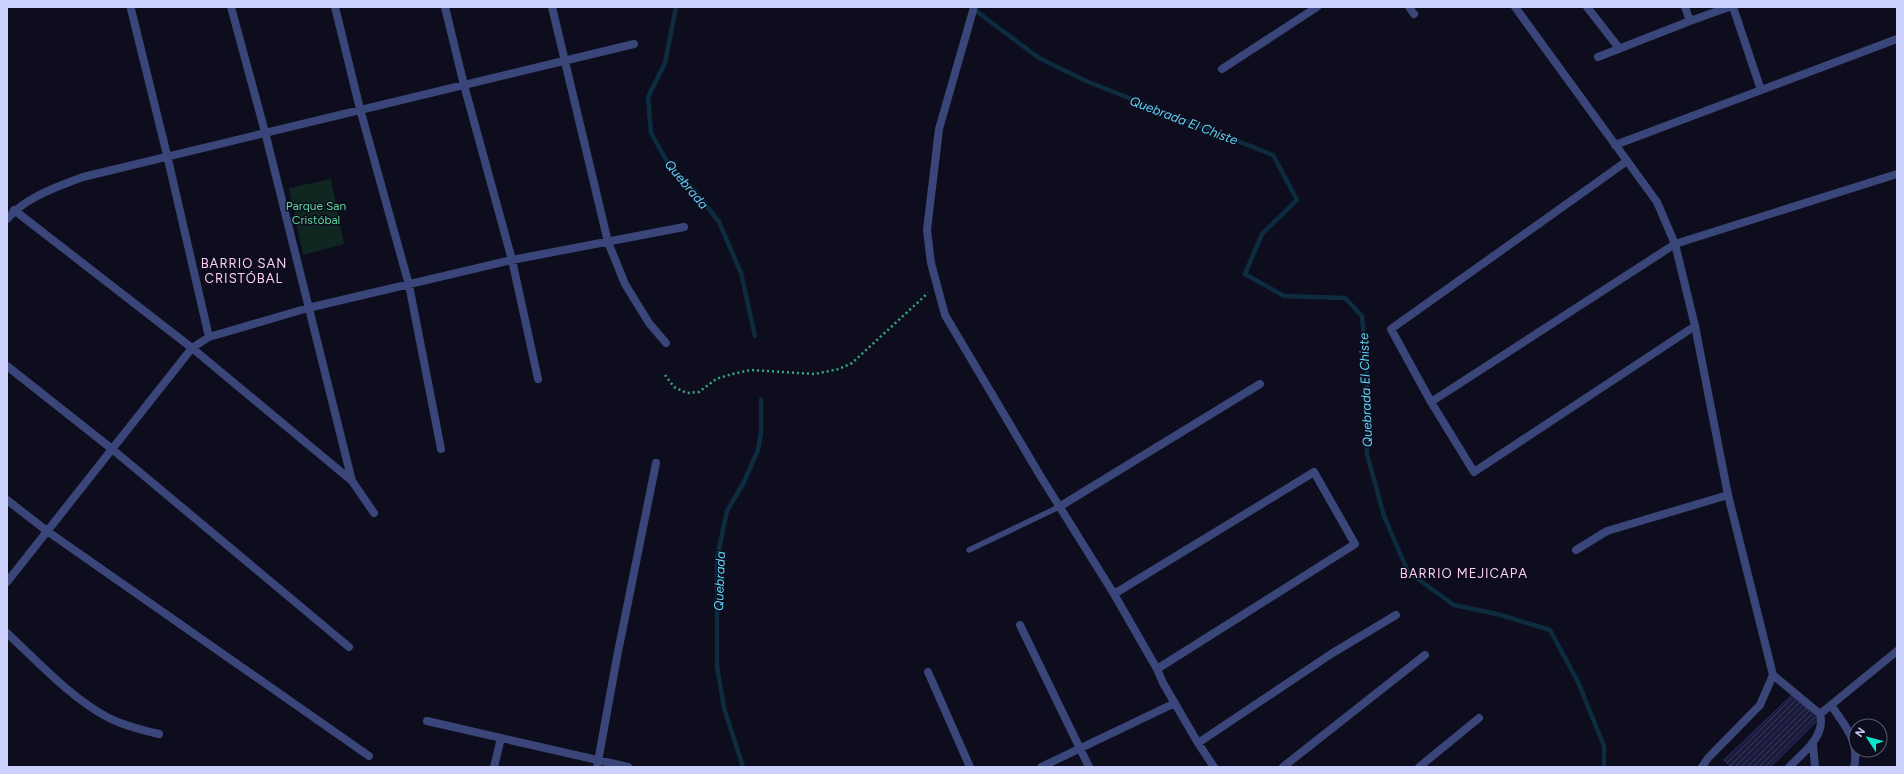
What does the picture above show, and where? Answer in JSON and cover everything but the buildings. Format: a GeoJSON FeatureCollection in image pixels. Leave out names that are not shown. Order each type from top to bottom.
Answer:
{"type":"FeatureCollection","features":[{"type":"Feature","properties":{"kind":"street"},"geometry":{"type":"LineString","coordinates":[[231,7],[265,132],[352,481]]}},
{"type":"Feature","properties":{"kind":"street"},"geometry":{"type":"LineString","coordinates":[[335,7],[360,109],[409,285],[442,450]]}},
{"type":"Feature","properties":{"kind":"street"},"geometry":{"type":"LineString","coordinates":[[445,7],[464,85],[512,260],[538,379]]}},
{"type":"Feature","properties":{"kind":"street"},"geometry":{"type":"LineString","coordinates":[[552,7],[608,242],[624,284],[649,323],[666,343]]}},
{"type":"Feature","properties":{"kind":"street"},"geometry":{"type":"LineString","coordinates":[[974,7],[939,129],[927,230],[931,263],[945,315],[1059,507],[1114,594],[1157,669],[1174,703],[1214,767]]}},
{"type":"Feature","properties":{"kind":"street"},"geometry":{"type":"LineString","coordinates":[[1222,68],[1317,7]]}},
{"type":"Feature","properties":{"kind":"street"},"geometry":{"type":"LineString","coordinates":[[1515,7],[1657,202],[1675,244],[1695,326],[1728,494],[1772,675],[1760,705],[1708,758],[1702,767]]}},
{"type":"Feature","properties":{"kind":"street"},"geometry":{"type":"LineString","coordinates":[[1587,7],[1619,48]]}},
{"type":"Feature","properties":{"kind":"street"},"geometry":{"type":"LineString","coordinates":[[1685,7],[1690,21]]}},
{"type":"Feature","properties":{"kind":"street"},"geometry":{"type":"LineString","coordinates":[[1598,57],[1729,7]]}},
{"type":"Feature","properties":{"kind":"street"},"geometry":{"type":"LineString","coordinates":[[1733,7],[1761,90]]}},
{"type":"Feature","properties":{"kind":"street"},"geometry":{"type":"LineString","coordinates":[[131,9],[167,155],[209,337]]}},
{"type":"Feature","properties":{"kind":"street"},"geometry":{"type":"LineString","coordinates":[[1615,145],[1897,39]]}},
{"type":"Feature","properties":{"kind":"street"},"geometry":{"type":"LineString","coordinates":[[7,219],[14,210],[46,192],[83,177],[167,155],[634,44]]}},
{"type":"Feature","properties":{"kind":"street"},"geometry":{"type":"LineString","coordinates":[[1627,161],[1391,329],[1431,402],[1474,472],[1695,326]]}},
{"type":"Feature","properties":{"kind":"street"},"geometry":{"type":"LineString","coordinates":[[1431,402],[1675,244],[1897,174]]}},
{"type":"Feature","properties":{"kind":"street"},"geometry":{"type":"LineString","coordinates":[[14,210],[192,348],[352,481],[374,513]]}},
{"type":"Feature","properties":{"kind":"street"},"geometry":{"type":"LineString","coordinates":[[7,582],[192,348],[209,337],[308,308],[512,260],[684,226]]}},
{"type":"Feature","properties":{"kind":"street"},"geometry":{"type":"LineString","coordinates":[[7,366],[112,448],[349,647]]}},
{"type":"Feature","properties":{"kind":"street"},"geometry":{"type":"LineString","coordinates":[[1059,507],[1260,384]]}},
{"type":"Feature","properties":{"kind":"street"},"geometry":{"type":"LineString","coordinates":[[598,764],[617,657],[656,463]]}},
{"type":"Feature","properties":{"kind":"street"},"geometry":{"type":"LineString","coordinates":[[1114,594],[1314,472],[1356,544],[1157,669]]}},
{"type":"Feature","properties":{"kind":"street"},"geometry":{"type":"LineString","coordinates":[[1576,550],[1607,531],[1728,494]]}},
{"type":"Feature","properties":{"kind":"street"},"geometry":{"type":"LineString","coordinates":[[7,500],[47,531],[369,756]]}},
{"type":"Feature","properties":{"kind":"street"},"geometry":{"type":"LineString","coordinates":[[1198,743],[1331,654],[1396,615]]}},
{"type":"Feature","properties":{"kind":"street"},"geometry":{"type":"LineString","coordinates":[[1020,625],[1089,767]]}},
{"type":"Feature","properties":{"kind":"street"},"geometry":{"type":"LineString","coordinates":[[7,633],[80,699],[108,718],[134,729],[159,734]]}},
{"type":"Feature","properties":{"kind":"street"},"geometry":{"type":"LineString","coordinates":[[1820,714],[1897,651]]}},
{"type":"Feature","properties":{"kind":"street"},"geometry":{"type":"LineString","coordinates":[[1283,767],[1425,655]]}},
{"type":"Feature","properties":{"kind":"street"},"geometry":{"type":"LineString","coordinates":[[928,672],[970,767]]}},
{"type":"Feature","properties":{"kind":"street"},"geometry":{"type":"LineString","coordinates":[[1772,675],[1820,714],[1822,722],[1813,744],[1789,767]]}},
{"type":"Feature","properties":{"kind":"street"},"geometry":{"type":"LineString","coordinates":[[1041,767],[1174,703]]}},
{"type":"Feature","properties":{"kind":"street"},"geometry":{"type":"LineString","coordinates":[[1831,706],[1849,732],[1854,743],[1856,753],[1854,767]]}},
{"type":"Feature","properties":{"kind":"street"},"geometry":{"type":"LineString","coordinates":[[1419,767],[1479,718]]}},
{"type":"Feature","properties":{"kind":"street"},"geometry":{"type":"LineString","coordinates":[[427,720],[598,764],[628,767]]}},
{"type":"Feature","properties":{"kind":"street"},"geometry":{"type":"LineString","coordinates":[[494,767],[501,738]]}},
{"type":"Feature","properties":{"kind":"street"},"geometry":{"type":"LineString","coordinates":[[1813,744],[1815,767]]}},
{"type":"Feature","properties":{"kind":"lane"},"geometry":{"type":"LineString","coordinates":[[969,550],[1059,507]]}},
{"type":"Feature","properties":{"kind":"path"},"geometry":{"type":"LineString","coordinates":[[665,375],[674,387],[687,393],[698,392],[716,379],[752,370],[815,374],[839,369],[852,363],[937,285]]}},
{"type":"Feature","properties":{"kind":"green space","name":"Parque San Cristóbal"},"geometry":{"type":"Polygon","coordinates":[[[331,179],[344,244],[303,255],[289,188],[331,179]]]}},
{"type":"Feature","properties":{"kind":"waterway","name":"Quebrada"},"geometry":{"type":"LineString","coordinates":[[676,7],[665,63],[648,97],[651,133],[669,165],[695,191],[719,222],[741,273],[755,336]]}},
{"type":"Feature","properties":{"kind":"waterway","name":"Quebrada El Chiste"},"geometry":{"type":"LineString","coordinates":[[972,8],[1039,58],[1086,81],[1273,155],[1297,200],[1262,234],[1245,274],[1284,296],[1345,298],[1362,316],[1367,375],[1367,454],[1384,516],[1408,572],[1454,605],[1497,614],[1550,630],[1578,682],[1604,746],[1604,767]]}},
{"type":"Feature","properties":{"kind":"waterway","name":"Quebrada"},"geometry":{"type":"LineString","coordinates":[[743,767],[724,708],[717,666],[717,558],[727,511],[743,484],[758,450],[761,433],[761,400]]}},
{"type":"Feature","properties":{"kind":"district","name":"BARRIO SAN CRISTÓBAL"},"geometry":{"type":"Point","coordinates":[244,270]}},
{"type":"Feature","properties":{"kind":"district","name":"BARRIO MEJICAPA"},"geometry":{"type":"Point","coordinates":[1464,573]}}]}
